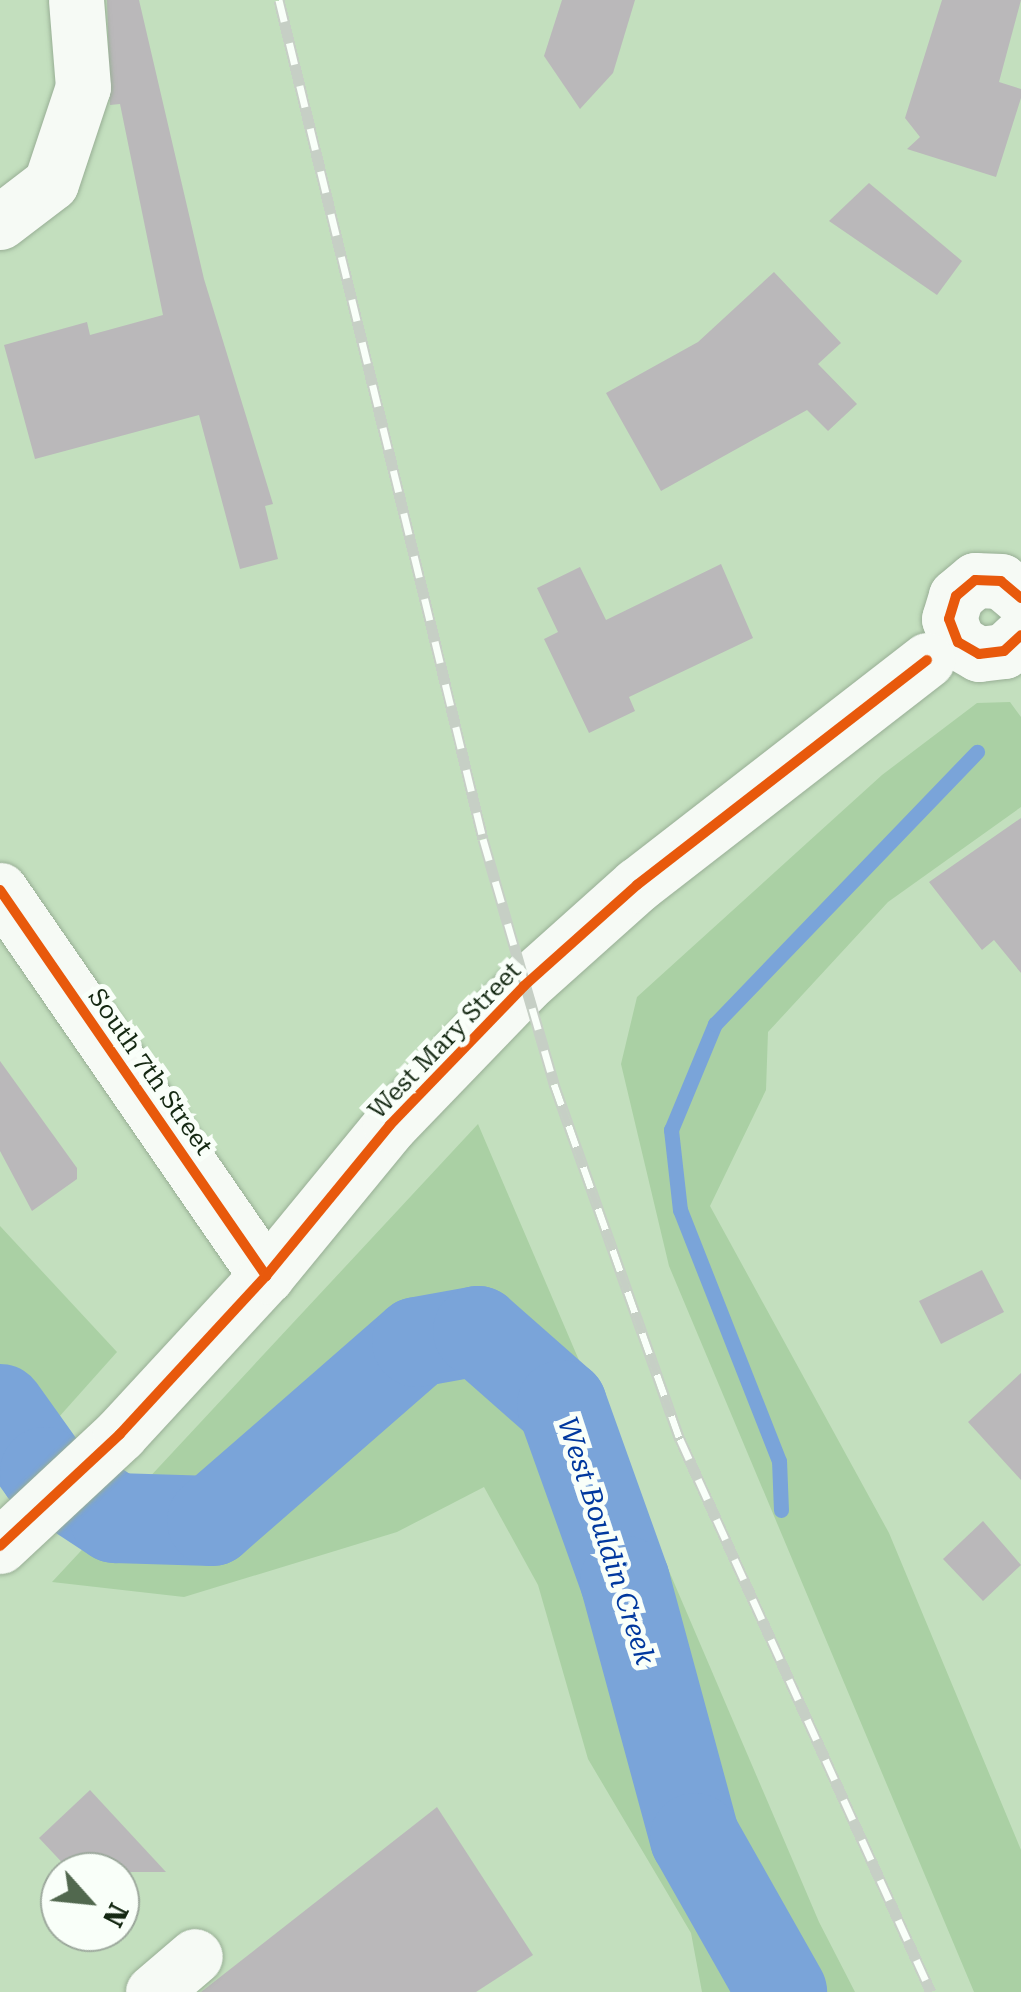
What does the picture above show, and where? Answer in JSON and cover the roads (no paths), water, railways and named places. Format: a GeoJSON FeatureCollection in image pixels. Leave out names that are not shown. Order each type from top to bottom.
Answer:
{"type":"FeatureCollection","features":[{"type":"Feature","properties":{"kind":"street"},"geometry":{"type":"LineString","coordinates":[[0,222],[51,184],[83,87],[76,0]]}},
{"type":"Feature","properties":{"kind":"street","name":"West Mary Street"},"geometry":{"type":"LineString","coordinates":[[0,1546],[90,1462],[266,1276],[390,1125],[524,986],[637,885],[996,617]]}},
{"type":"Feature","properties":{"kind":"street","name":"South 7th Street"},"geometry":{"type":"LineString","coordinates":[[0,890],[266,1276]]}},
{"type":"Feature","properties":{"kind":"street"},"geometry":{"type":"LineString","coordinates":[[153,1992],[195,1956]]}},
{"type":"Feature","properties":{"kind":"waterway"},"geometry":{"type":"LineString","coordinates":[[781,1510],[779,1461],[680,1210],[671,1130],[715,1024],[977,752]]}},
{"type":"Feature","properties":{"kind":"waterway","name":"West Bouldin Creek"},"geometry":{"type":"LineString","coordinates":[[0,1409],[45,1472],[115,1518],[212,1521],[417,1342],[478,1331],[562,1405],[625,1581],[695,1838],[782,1992]]}},
{"type":"Feature","properties":{"kind":"waterway"},"geometry":{"type":"LineString","coordinates":[[625,1581],[659,1571]]}},
{"type":"Feature","properties":{"kind":"railway"},"geometry":{"type":"LineString","coordinates":[[279,0],[483,839],[554,1084],[680,1439],[931,1992]]}}]}
